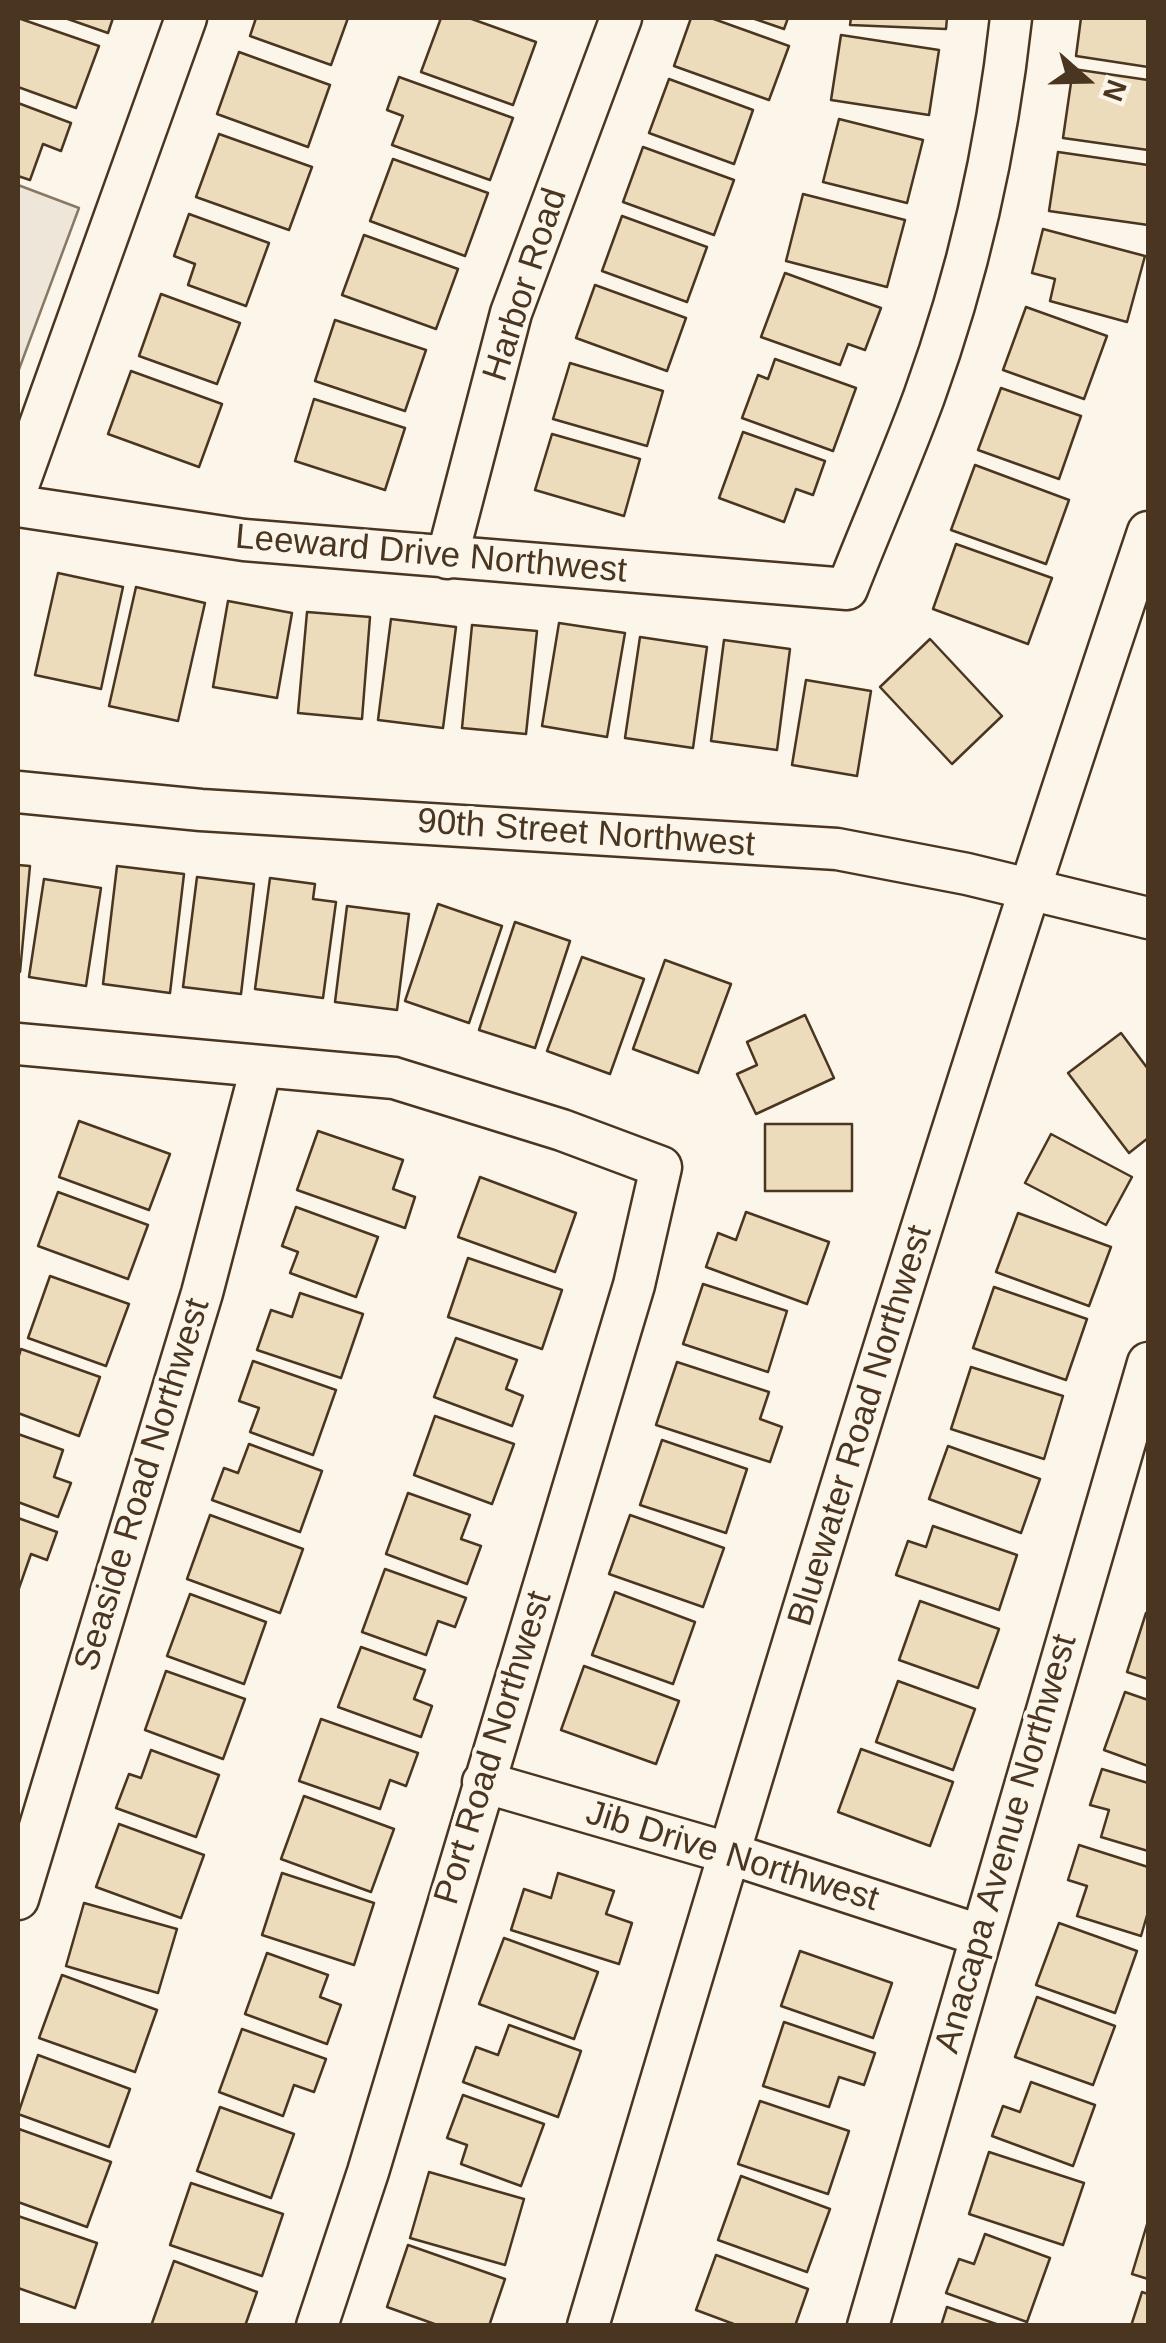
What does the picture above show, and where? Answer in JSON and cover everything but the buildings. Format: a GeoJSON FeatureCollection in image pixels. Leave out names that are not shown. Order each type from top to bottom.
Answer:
{"type":"FeatureCollection","features":[{"type":"Feature","properties":{"kind":"street"},"geometry":{"type":"LineString","coordinates":[[18,486],[186,18]]}},
{"type":"Feature","properties":{"kind":"street","name":"Harbor Road"},"geometry":{"type":"LineString","coordinates":[[447,558],[511,313],[621,18]]}},
{"type":"Feature","properties":{"kind":"street","name":"Leeward Drive Northwest"},"geometry":{"type":"LineString","coordinates":[[18,506],[244,540],[847,589],[924,395],[972,237],[1004,78],[1011,18]]}},
{"type":"Feature","properties":{"kind":"street","name":"Bluewater Road Northwest"},"geometry":{"type":"LineString","coordinates":[[588,2326],[728,1854],[1028,888],[1148,532]]}},
{"type":"Feature","properties":{"kind":"street","name":"90th Street Northwest"},"geometry":{"type":"LineString","coordinates":[[18,792],[201,810],[837,849],[1028,888],[1148,918]]}},
{"type":"Feature","properties":{"kind":"street"},"geometry":{"type":"LineString","coordinates":[[18,1044],[261,1068]]}},
{"type":"Feature","properties":{"kind":"street","name":"Port Road Northwest"},"geometry":{"type":"LineString","coordinates":[[261,1068],[394,1078],[562,1130],[662,1167],[634,1285],[368,2172],[317,2326]]}},
{"type":"Feature","properties":{"kind":"street","name":"Seaside Road Northwest"},"geometry":{"type":"LineString","coordinates":[[18,1899],[202,1293],[261,1068]]}},
{"type":"Feature","properties":{"kind":"street","name":"Anacapa Avenue Northwest"},"geometry":{"type":"LineString","coordinates":[[868,2326],[1148,1363]]}},
{"type":"Feature","properties":{"kind":"street","name":"Jib Drive Northwest"},"geometry":{"type":"LineString","coordinates":[[483,1782],[728,1854],[980,1935]]}},
{"type":"Feature","properties":{"kind":"shaded area"},"geometry":{"type":"Polygon","coordinates":[[[18,185],[79,208],[18,372],[18,185]]]}}]}
